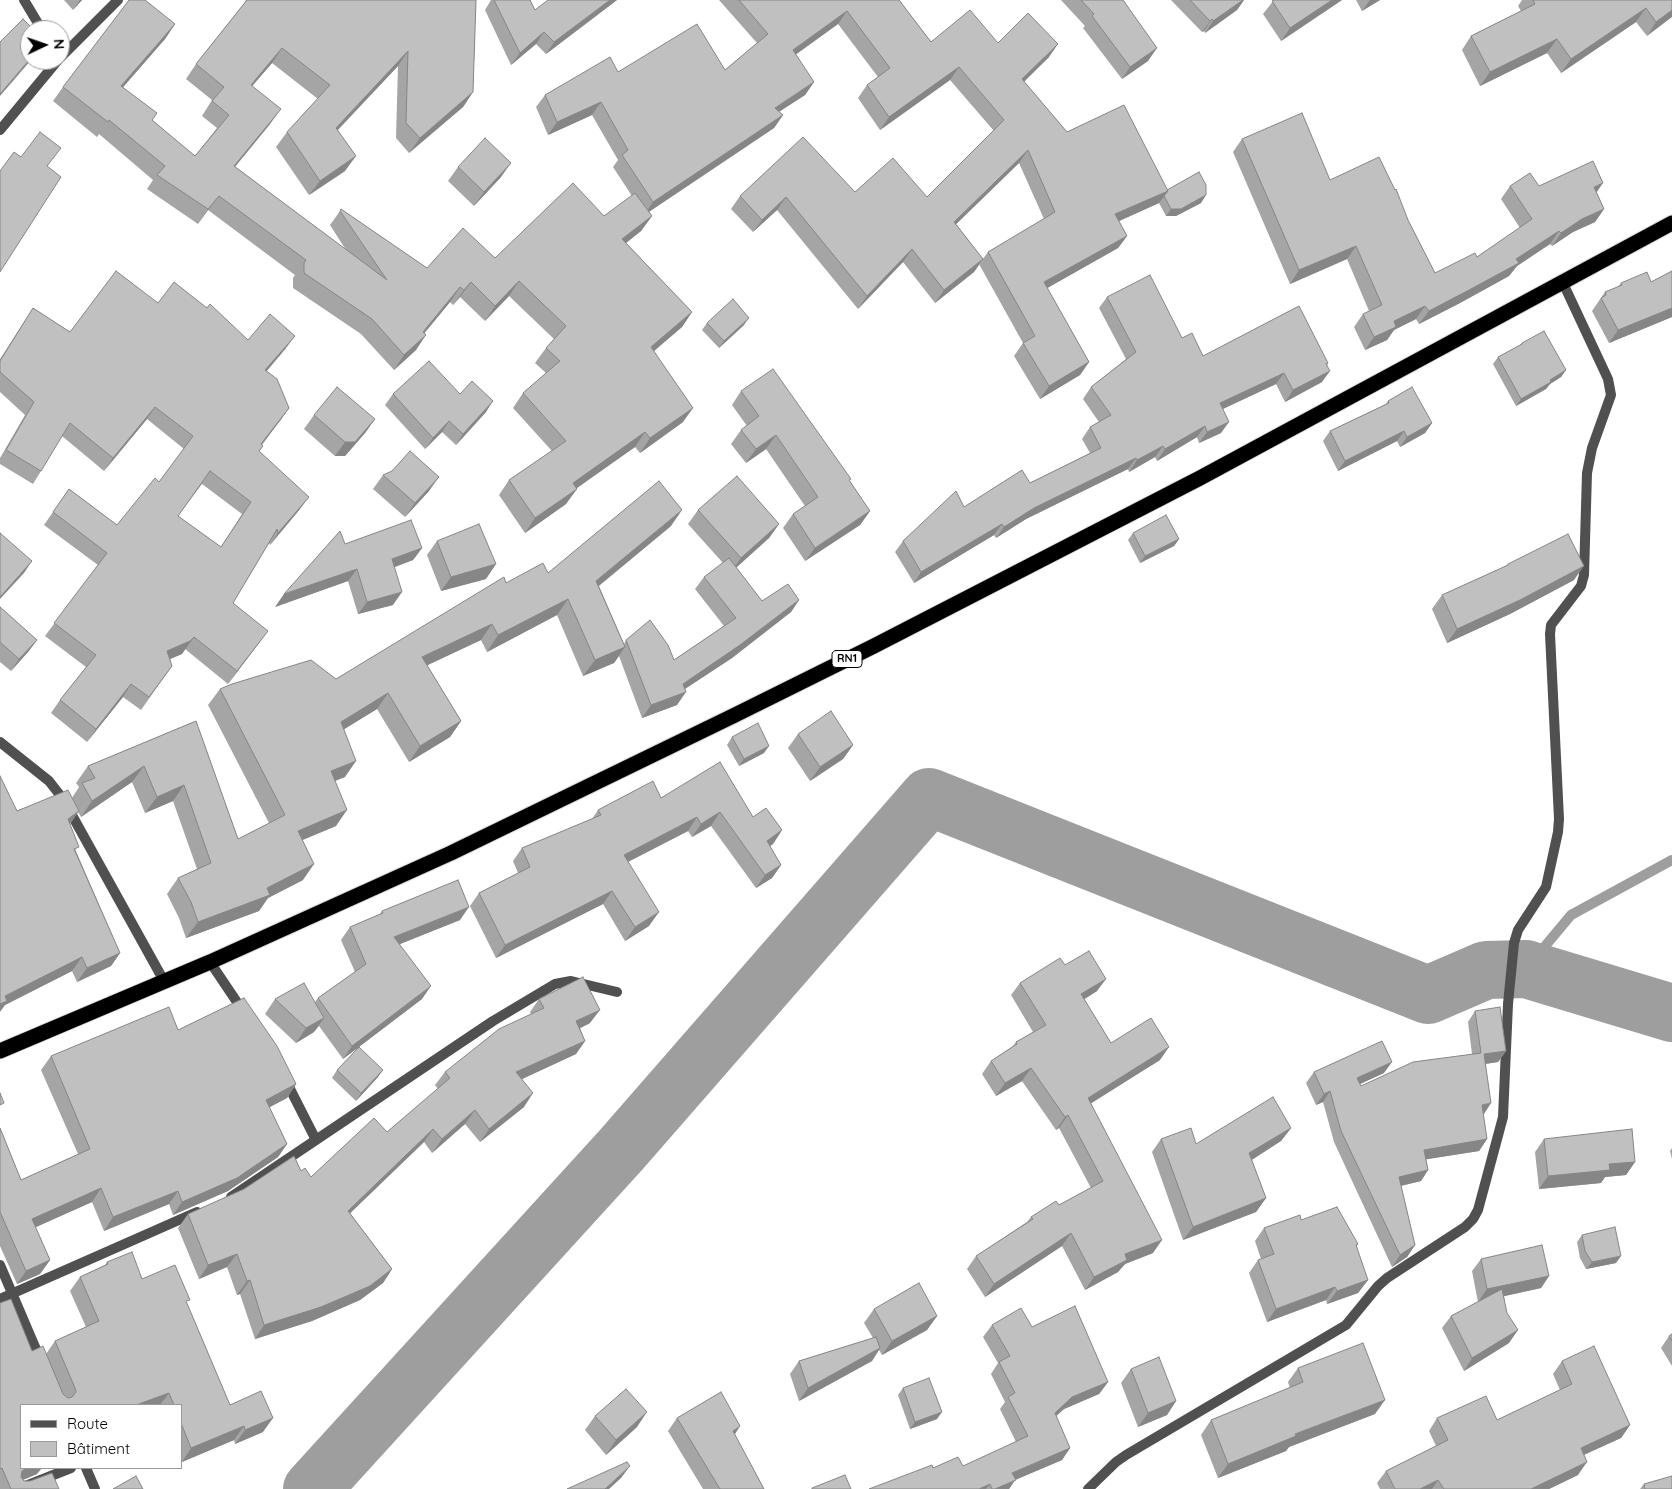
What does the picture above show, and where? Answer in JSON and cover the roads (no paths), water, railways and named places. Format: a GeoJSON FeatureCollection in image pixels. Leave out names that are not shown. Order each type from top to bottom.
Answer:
{"type":"FeatureCollection","features":[{"type":"Feature","properties":{"kind":"highway","name":"RN1"},"geometry":{"type":"LineString","coordinates":[[0,1051],[210,962],[451,853],[874,646],[1200,478],[1672,223]]}},
{"type":"Feature","properties":{"kind":"street"},"geometry":{"type":"LineString","coordinates":[[24,0],[36,20]]}},
{"type":"Feature","properties":{"kind":"street"},"geometry":{"type":"LineString","coordinates":[[70,48],[118,0]]}},
{"type":"Feature","properties":{"kind":"street"},"geometry":{"type":"LineString","coordinates":[[0,130],[50,70]]}},
{"type":"Feature","properties":{"kind":"street"},"geometry":{"type":"LineString","coordinates":[[1088,1489],[1126,1455],[1346,1326],[1378,1286],[1387,1278],[1465,1227],[1473,1220],[1478,1210],[1503,1117],[1508,1004],[1514,943],[1518,930],[1546,887],[1558,832],[1551,625],[1581,586],[1584,574],[1587,473],[1592,448],[1611,395],[1608,379],[1564,283]]}},
{"type":"Feature","properties":{"kind":"street"},"geometry":{"type":"LineString","coordinates":[[0,742],[49,781],[63,800],[164,981]]}},
{"type":"Feature","properties":{"kind":"street"},"geometry":{"type":"LineString","coordinates":[[210,962],[248,1018]]}},
{"type":"Feature","properties":{"kind":"street"},"geometry":{"type":"LineString","coordinates":[[222,1201],[253,1184],[493,1021],[555,984],[571,981],[617,992]]}},
{"type":"Feature","properties":{"kind":"street"},"geometry":{"type":"LineString","coordinates":[[279,1066],[316,1140]]}},
{"type":"Feature","properties":{"kind":"street"},"geometry":{"type":"LineString","coordinates":[[0,1299],[204,1209]]}},
{"type":"Feature","properties":{"kind":"street"},"geometry":{"type":"LineString","coordinates":[[0,1265],[45,1371]]}},
{"type":"Feature","properties":{"kind":"street"},"geometry":{"type":"LineString","coordinates":[[18,1489],[68,1469]]}},
{"type":"Feature","properties":{"kind":"street"},"geometry":{"type":"LineString","coordinates":[[86,1469],[94,1489]]}},
{"type":"Feature","properties":{"kind":"waterway"},"geometry":{"type":"LineString","coordinates":[[312,1489],[621,1150],[929,797],[1428,995],[1486,970],[1526,969],[1672,1013]]}},
{"type":"Feature","properties":{"kind":"waterway"},"geometry":{"type":"LineString","coordinates":[[1526,969],[1571,915],[1672,860]]}}]}
